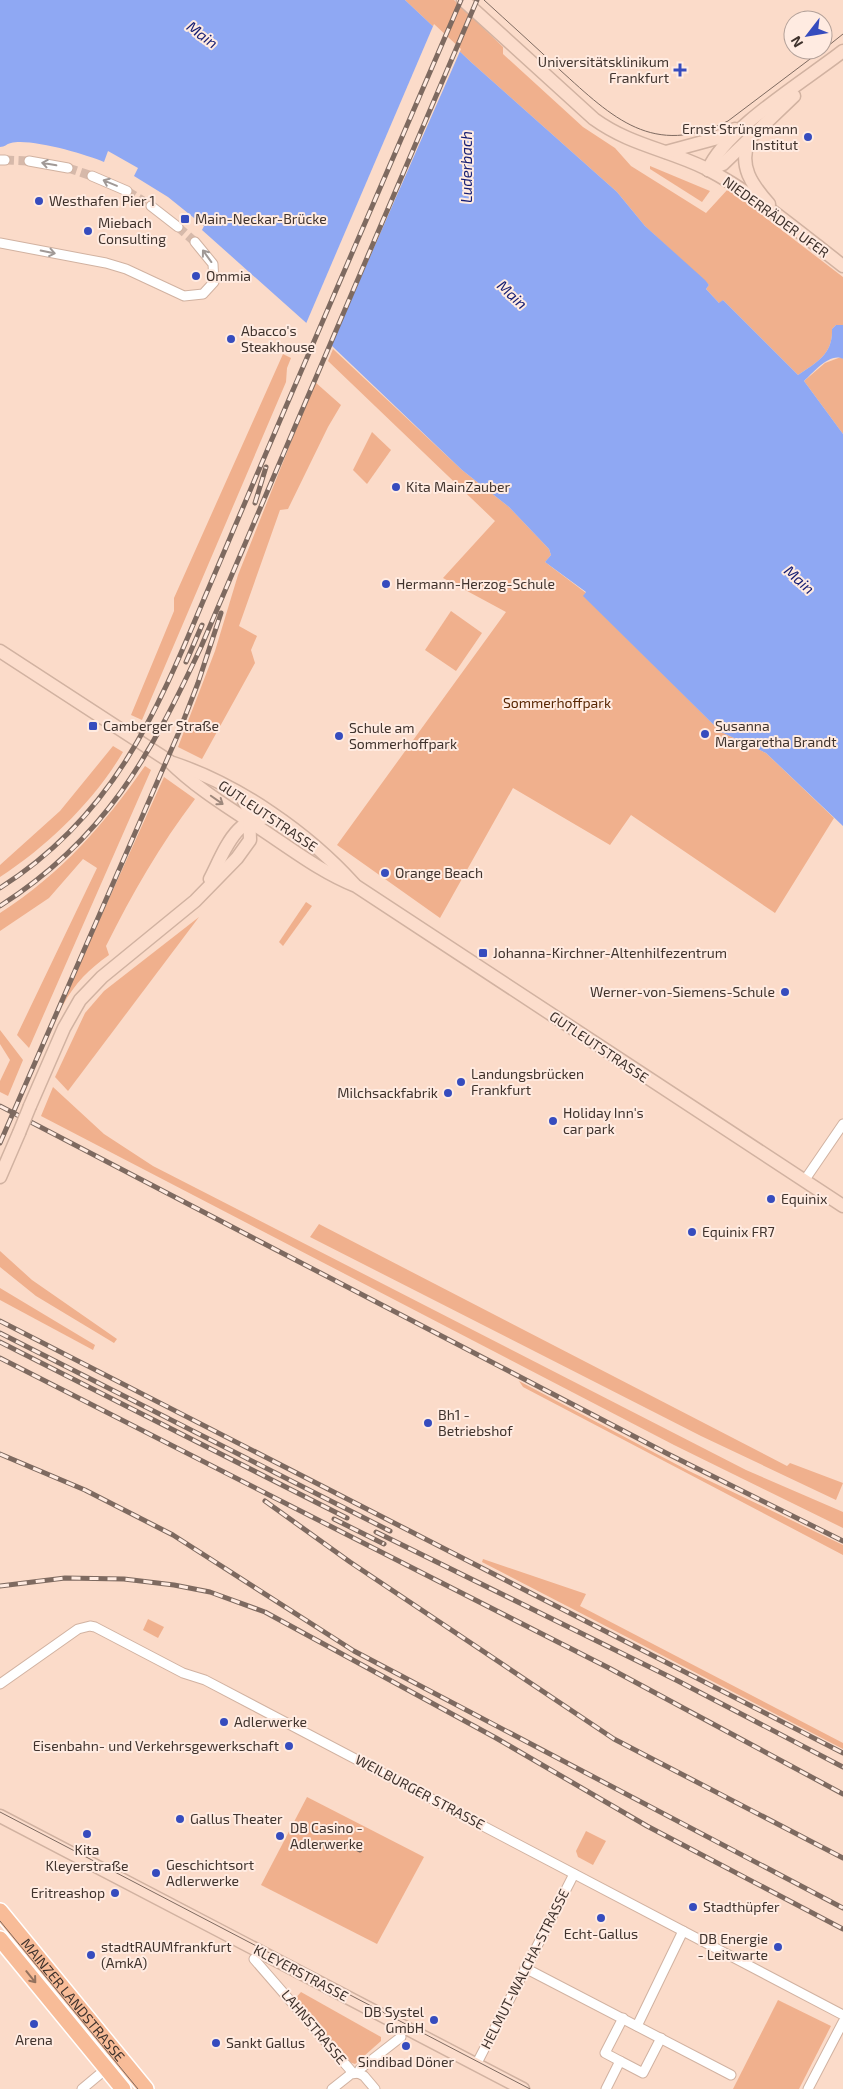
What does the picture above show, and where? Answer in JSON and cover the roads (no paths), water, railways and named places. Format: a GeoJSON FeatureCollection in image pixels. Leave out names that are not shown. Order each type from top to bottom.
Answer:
{"type":"FeatureCollection","features":[{"type":"Feature","properties":{"kind":"main road","name":"NIEDERRÄDER UFER"},"geometry":{"type":"LineString","coordinates":[[463,0],[594,119],[627,139],[666,152],[708,170],[780,218],[843,266]]}},
{"type":"Feature","properties":{"kind":"main road"},"geometry":{"type":"LineString","coordinates":[[708,170],[723,164],[755,124],[843,51]]}},
{"type":"Feature","properties":{"kind":"main road"},"geometry":{"type":"LineString","coordinates":[[666,152],[714,139],[755,124]]}},
{"type":"Feature","properties":{"kind":"main road"},"geometry":{"type":"LineString","coordinates":[[755,124],[745,153],[745,164],[754,187],[780,218]]}},
{"type":"Feature","properties":{"kind":"main road","name":"GUTLEUTSTRASSE"},"geometry":{"type":"LineString","coordinates":[[0,651],[169,761],[185,777],[286,846],[338,879],[356,886]]}},
{"type":"Feature","properties":{"kind":"main road","name":"GUTLEUTSTRASSE"},"geometry":{"type":"LineString","coordinates":[[169,761],[199,771],[240,794],[278,819],[315,846],[356,886],[843,1206]]}},
{"type":"Feature","properties":{"kind":"main road"},"geometry":{"type":"LineString","coordinates":[[240,794],[249,810],[251,838]]}},
{"type":"Feature","properties":{"kind":"main road"},"geometry":{"type":"LineString","coordinates":[[203,892],[237,830],[239,818],[236,812]]}},
{"type":"Feature","properties":{"kind":"main road"},"geometry":{"type":"LineString","coordinates":[[237,830],[250,822],[269,817],[278,819]]}},
{"type":"Feature","properties":{"kind":"main road"},"geometry":{"type":"LineString","coordinates":[[2,1172],[73,1011],[89,989],[168,925],[237,858],[251,838],[256,834],[265,832]]}},
{"type":"Feature","properties":{"kind":"main road"},"geometry":{"type":"LineString","coordinates":[[299,854],[312,855],[316,850],[315,846]]}},
{"type":"Feature","properties":{"kind":"main road","name":"KLEYERSTRASSE"},"geometry":{"type":"LineString","coordinates":[[0,1816],[523,2089]]}},
{"type":"Feature","properties":{"kind":"main road","name":"MAINZER LANDSTRASSE"},"geometry":{"type":"LineString","coordinates":[[0,1911],[146,2089]]}},
{"type":"Feature","properties":{"kind":"main road","name":"MAINZER LANDSTRASSE"},"geometry":{"type":"LineString","coordinates":[[0,1939],[124,2089]]}},
{"type":"Feature","properties":{"kind":"street"},"geometry":{"type":"LineString","coordinates":[[29,161],[68,168]]}},
{"type":"Feature","properties":{"kind":"street"},"geometry":{"type":"LineString","coordinates":[[92,176],[128,191]]}},
{"type":"Feature","properties":{"kind":"street"},"geometry":{"type":"LineString","coordinates":[[151,206],[178,227]]}},
{"type":"Feature","properties":{"kind":"street"},"geometry":{"type":"LineString","coordinates":[[0,243],[106,263],[126,269],[184,296],[203,294],[214,282],[213,264],[196,242]]}},
{"type":"Feature","properties":{"kind":"street"},"geometry":{"type":"LineString","coordinates":[[804,1181],[843,1124]]}},
{"type":"Feature","properties":{"kind":"street","name":"WEILBURGER STRASSE"},"geometry":{"type":"LineString","coordinates":[[0,1684],[78,1629],[90,1626],[95,1627],[183,1673],[210,1682],[843,2015]]}},
{"type":"Feature","properties":{"kind":"street","name":"HELMUT-WALCHA-STRASSE"},"geometry":{"type":"LineString","coordinates":[[476,2065],[574,1874]]}},
{"type":"Feature","properties":{"kind":"street"},"geometry":{"type":"LineString","coordinates":[[637,2026],[683,1931]]}},
{"type":"Feature","properties":{"kind":"street","name":"LAHNSTRASSE"},"geometry":{"type":"LineString","coordinates":[[254,1959],[356,2073],[364,2076],[375,2089]]}},
{"type":"Feature","properties":{"kind":"street"},"geometry":{"type":"LineString","coordinates":[[525,1968],[731,2075]]}},
{"type":"Feature","properties":{"kind":"street"},"geometry":{"type":"LineString","coordinates":[[622,2018],[605,2053],[643,2073],[661,2038]]}},
{"type":"Feature","properties":{"kind":"street"},"geometry":{"type":"LineString","coordinates":[[808,2089],[843,2022]]}},
{"type":"Feature","properties":{"kind":"street"},"geometry":{"type":"LineString","coordinates":[[332,2089],[356,2073],[400,2037]]}},
{"type":"Feature","properties":{"kind":"street"},"geometry":{"type":"LineString","coordinates":[[606,2089],[620,2061]]}},
{"type":"Feature","properties":{"kind":"street"},"geometry":{"type":"LineString","coordinates":[[82,2089],[106,2069]]}},
{"type":"Feature","properties":{"kind":"water"},"geometry":{"type":"Polygon","coordinates":[[[0,0],[405,0],[472,63],[617,192],[645,226],[705,280],[709,285],[706,289],[719,303],[723,300],[798,375],[827,351],[832,338],[832,329],[836,325],[843,325],[843,359],[833,358],[827,361],[804,381],[843,434],[843,826],[766,753],[721,732],[583,596],[586,592],[545,562],[551,555],[549,549],[509,507],[462,470],[331,345],[202,230],[204,226],[168,197],[134,176],[138,168],[108,151],[104,162],[71,151],[31,143],[11,143],[0,147],[0,0]]]}},
{"type":"Feature","properties":{"kind":"tunnel"},"geometry":{"type":"LineString","coordinates":[[5,160],[29,161]]}},
{"type":"Feature","properties":{"kind":"tunnel"},"geometry":{"type":"LineString","coordinates":[[68,168],[92,176]]}},
{"type":"Feature","properties":{"kind":"tunnel"},"geometry":{"type":"LineString","coordinates":[[127,191],[151,206]]}},
{"type":"Feature","properties":{"kind":"tunnel"},"geometry":{"type":"LineString","coordinates":[[178,227],[195,242]]}},
{"type":"Feature","properties":{"kind":"tram line"},"geometry":{"type":"LineString","coordinates":[[484,0],[598,103],[617,117],[636,127],[656,134],[678,135],[701,131],[728,121],[809,60]]}},
{"type":"Feature","properties":{"kind":"tram line"},"geometry":{"type":"LineString","coordinates":[[833,42],[843,34]]}},
{"type":"Feature","properties":{"kind":"tram line"},"geometry":{"type":"LineString","coordinates":[[0,1812],[530,2089]]}},
{"type":"Feature","properties":{"kind":"tram line"},"geometry":{"type":"LineString","coordinates":[[0,1921],[138,2089]]}},
{"type":"Feature","properties":{"kind":"railway"},"geometry":{"type":"LineString","coordinates":[[0,888],[39,860],[73,829],[101,796],[126,760],[148,723],[186,642],[461,0]]}},
{"type":"Feature","properties":{"kind":"railway"},"geometry":{"type":"LineString","coordinates":[[0,906],[37,880],[69,853],[96,823],[121,792],[163,724],[201,647],[477,0]]}},
{"type":"Feature","properties":{"kind":"railway"},"geometry":{"type":"LineString","coordinates":[[255,503],[266,467]]}},
{"type":"Feature","properties":{"kind":"railway"},"geometry":{"type":"LineString","coordinates":[[0,1143],[179,732],[198,683],[221,613]]}},
{"type":"Feature","properties":{"kind":"railway"},"geometry":{"type":"LineString","coordinates":[[186,662],[202,625]]}},
{"type":"Feature","properties":{"kind":"railway"},"geometry":{"type":"LineString","coordinates":[[0,1106],[668,1454],[843,1541]]}},
{"type":"Feature","properties":{"kind":"railway"},"geometry":{"type":"LineString","coordinates":[[0,1321],[843,1753]]}},
{"type":"Feature","properties":{"kind":"railway"},"geometry":{"type":"LineString","coordinates":[[0,1333],[390,1531]]}},
{"type":"Feature","properties":{"kind":"railway"},"geometry":{"type":"LineString","coordinates":[[0,1342],[347,1518]]}},
{"type":"Feature","properties":{"kind":"railway"},"geometry":{"type":"LineString","coordinates":[[0,1358],[609,1668],[843,1794]]}},
{"type":"Feature","properties":{"kind":"railway"},"geometry":{"type":"LineString","coordinates":[[0,1454],[85,1490],[173,1535],[354,1651],[843,1908]]}},
{"type":"Feature","properties":{"kind":"railway"},"geometry":{"type":"LineString","coordinates":[[265,1501],[350,1562],[614,1739],[843,1858]]}},
{"type":"Feature","properties":{"kind":"railway"},"geometry":{"type":"LineString","coordinates":[[334,1519],[384,1544]]}},
{"type":"Feature","properties":{"kind":"railway"},"geometry":{"type":"LineString","coordinates":[[376,1532],[678,1681],[843,1767]]}},
{"type":"Feature","properties":{"kind":"railway"},"geometry":{"type":"LineString","coordinates":[[0,1586],[65,1578],[124,1579],[174,1585],[210,1592],[265,1612],[496,1738],[647,1826],[843,1929]]}},
{"type":"Feature","properties":{"kind":"railway"},"geometry":{"type":"LineString","coordinates":[[350,1845],[360,1850]]}},
{"type":"Feature","properties":{"kind":"place","name":"Universitätsklinikum Frankfurt"},"geometry":{"type":"Point","coordinates":[680,70]}},
{"type":"Feature","properties":{"kind":"place","name":"Ernst Strüngmann Institut"},"geometry":{"type":"Point","coordinates":[808,137]}},
{"type":"Feature","properties":{"kind":"place","name":"Westhafen Pier 1"},"geometry":{"type":"Point","coordinates":[39,201]}},
{"type":"Feature","properties":{"kind":"place","name":"Main-Neckar-Brücke"},"geometry":{"type":"Point","coordinates":[185,219]}},
{"type":"Feature","properties":{"kind":"place","name":"Miebach Consulting"},"geometry":{"type":"Point","coordinates":[88,231]}},
{"type":"Feature","properties":{"kind":"place","name":"Ommia"},"geometry":{"type":"Point","coordinates":[196,276]}},
{"type":"Feature","properties":{"kind":"place","name":"Abacco's Steakhouse"},"geometry":{"type":"Point","coordinates":[231,339]}},
{"type":"Feature","properties":{"kind":"place","name":"Kita MainZauber"},"geometry":{"type":"Point","coordinates":[396,487]}},
{"type":"Feature","properties":{"kind":"place","name":"Hermann-Herzog-Schule"},"geometry":{"type":"Point","coordinates":[386,584]}},
{"type":"Feature","properties":{"kind":"place","name":"Camberger Straße"},"geometry":{"type":"Point","coordinates":[93,726]}},
{"type":"Feature","properties":{"kind":"place","name":"Susanna Margaretha Brandt"},"geometry":{"type":"Point","coordinates":[705,734]}},
{"type":"Feature","properties":{"kind":"place","name":"Schule am Sommerhoffpark"},"geometry":{"type":"Point","coordinates":[339,736]}},
{"type":"Feature","properties":{"kind":"place","name":"Orange Beach"},"geometry":{"type":"Point","coordinates":[385,873]}},
{"type":"Feature","properties":{"kind":"place","name":"Johanna-Kirchner-Altenhilfezentrum"},"geometry":{"type":"Point","coordinates":[483,953]}},
{"type":"Feature","properties":{"kind":"place","name":"Werner-von-Siemens-Schule"},"geometry":{"type":"Point","coordinates":[785,992]}},
{"type":"Feature","properties":{"kind":"place","name":"Landungsbrücken Frankfurt"},"geometry":{"type":"Point","coordinates":[461,1082]}},
{"type":"Feature","properties":{"kind":"place","name":"Milchsackfabrik"},"geometry":{"type":"Point","coordinates":[448,1093]}},
{"type":"Feature","properties":{"kind":"place","name":"Holiday Inn's car park"},"geometry":{"type":"Point","coordinates":[553,1121]}},
{"type":"Feature","properties":{"kind":"place","name":"Equinix"},"geometry":{"type":"Point","coordinates":[771,1199]}},
{"type":"Feature","properties":{"kind":"place","name":"Equinix FR7"},"geometry":{"type":"Point","coordinates":[692,1232]}},
{"type":"Feature","properties":{"kind":"place","name":"Bh1 - Betriebshof"},"geometry":{"type":"Point","coordinates":[428,1423]}},
{"type":"Feature","properties":{"kind":"place","name":"Adlerwerke"},"geometry":{"type":"Point","coordinates":[224,1722]}},
{"type":"Feature","properties":{"kind":"place","name":"Eisenbahn- und Verkehrsgewerkschaft"},"geometry":{"type":"Point","coordinates":[289,1746]}},
{"type":"Feature","properties":{"kind":"place","name":"Gallus Theater"},"geometry":{"type":"Point","coordinates":[180,1819]}},
{"type":"Feature","properties":{"kind":"place","name":"Kita Kleyerstraße"},"geometry":{"type":"Point","coordinates":[87,1834]}},
{"type":"Feature","properties":{"kind":"place","name":"DB Casino - Adlerwerke"},"geometry":{"type":"Point","coordinates":[280,1836]}},
{"type":"Feature","properties":{"kind":"place","name":"Geschichtsort Adlerwerke"},"geometry":{"type":"Point","coordinates":[156,1873]}},
{"type":"Feature","properties":{"kind":"place","name":"Eritreashop"},"geometry":{"type":"Point","coordinates":[115,1893]}},
{"type":"Feature","properties":{"kind":"place","name":"Stadthüpfer"},"geometry":{"type":"Point","coordinates":[693,1907]}},
{"type":"Feature","properties":{"kind":"place","name":"Echt-Gallus"},"geometry":{"type":"Point","coordinates":[601,1918]}},
{"type":"Feature","properties":{"kind":"place","name":"DB Energie - Leitwarte"},"geometry":{"type":"Point","coordinates":[778,1947]}},
{"type":"Feature","properties":{"kind":"place","name":"stadtRAUMfrankfurt (AmkA)"},"geometry":{"type":"Point","coordinates":[91,1955]}},
{"type":"Feature","properties":{"kind":"place","name":"DB Systel GmbH"},"geometry":{"type":"Point","coordinates":[434,2020]}},
{"type":"Feature","properties":{"kind":"place","name":"Arena"},"geometry":{"type":"Point","coordinates":[34,2024]}},
{"type":"Feature","properties":{"kind":"place","name":"Sankt Gallus"},"geometry":{"type":"Point","coordinates":[216,2043]}},
{"type":"Feature","properties":{"kind":"place","name":"Sindibad Döner"},"geometry":{"type":"Point","coordinates":[406,2046]}},
{"type":"Feature","properties":{"kind":"water label","name":"Main"},"geometry":{"type":"Point","coordinates":[202,35]}},
{"type":"Feature","properties":{"kind":"water label","name":"Luderbach"},"geometry":{"type":"Point","coordinates":[467,167]}},
{"type":"Feature","properties":{"kind":"water label","name":"Main"},"geometry":{"type":"Point","coordinates":[512,295]}},
{"type":"Feature","properties":{"kind":"water label","name":"Main"},"geometry":{"type":"Point","coordinates":[799,580]}},
{"type":"Feature","properties":{"kind":"park label","name":"Sommerhoffpark"},"geometry":{"type":"Point","coordinates":[557,703]}}]}
